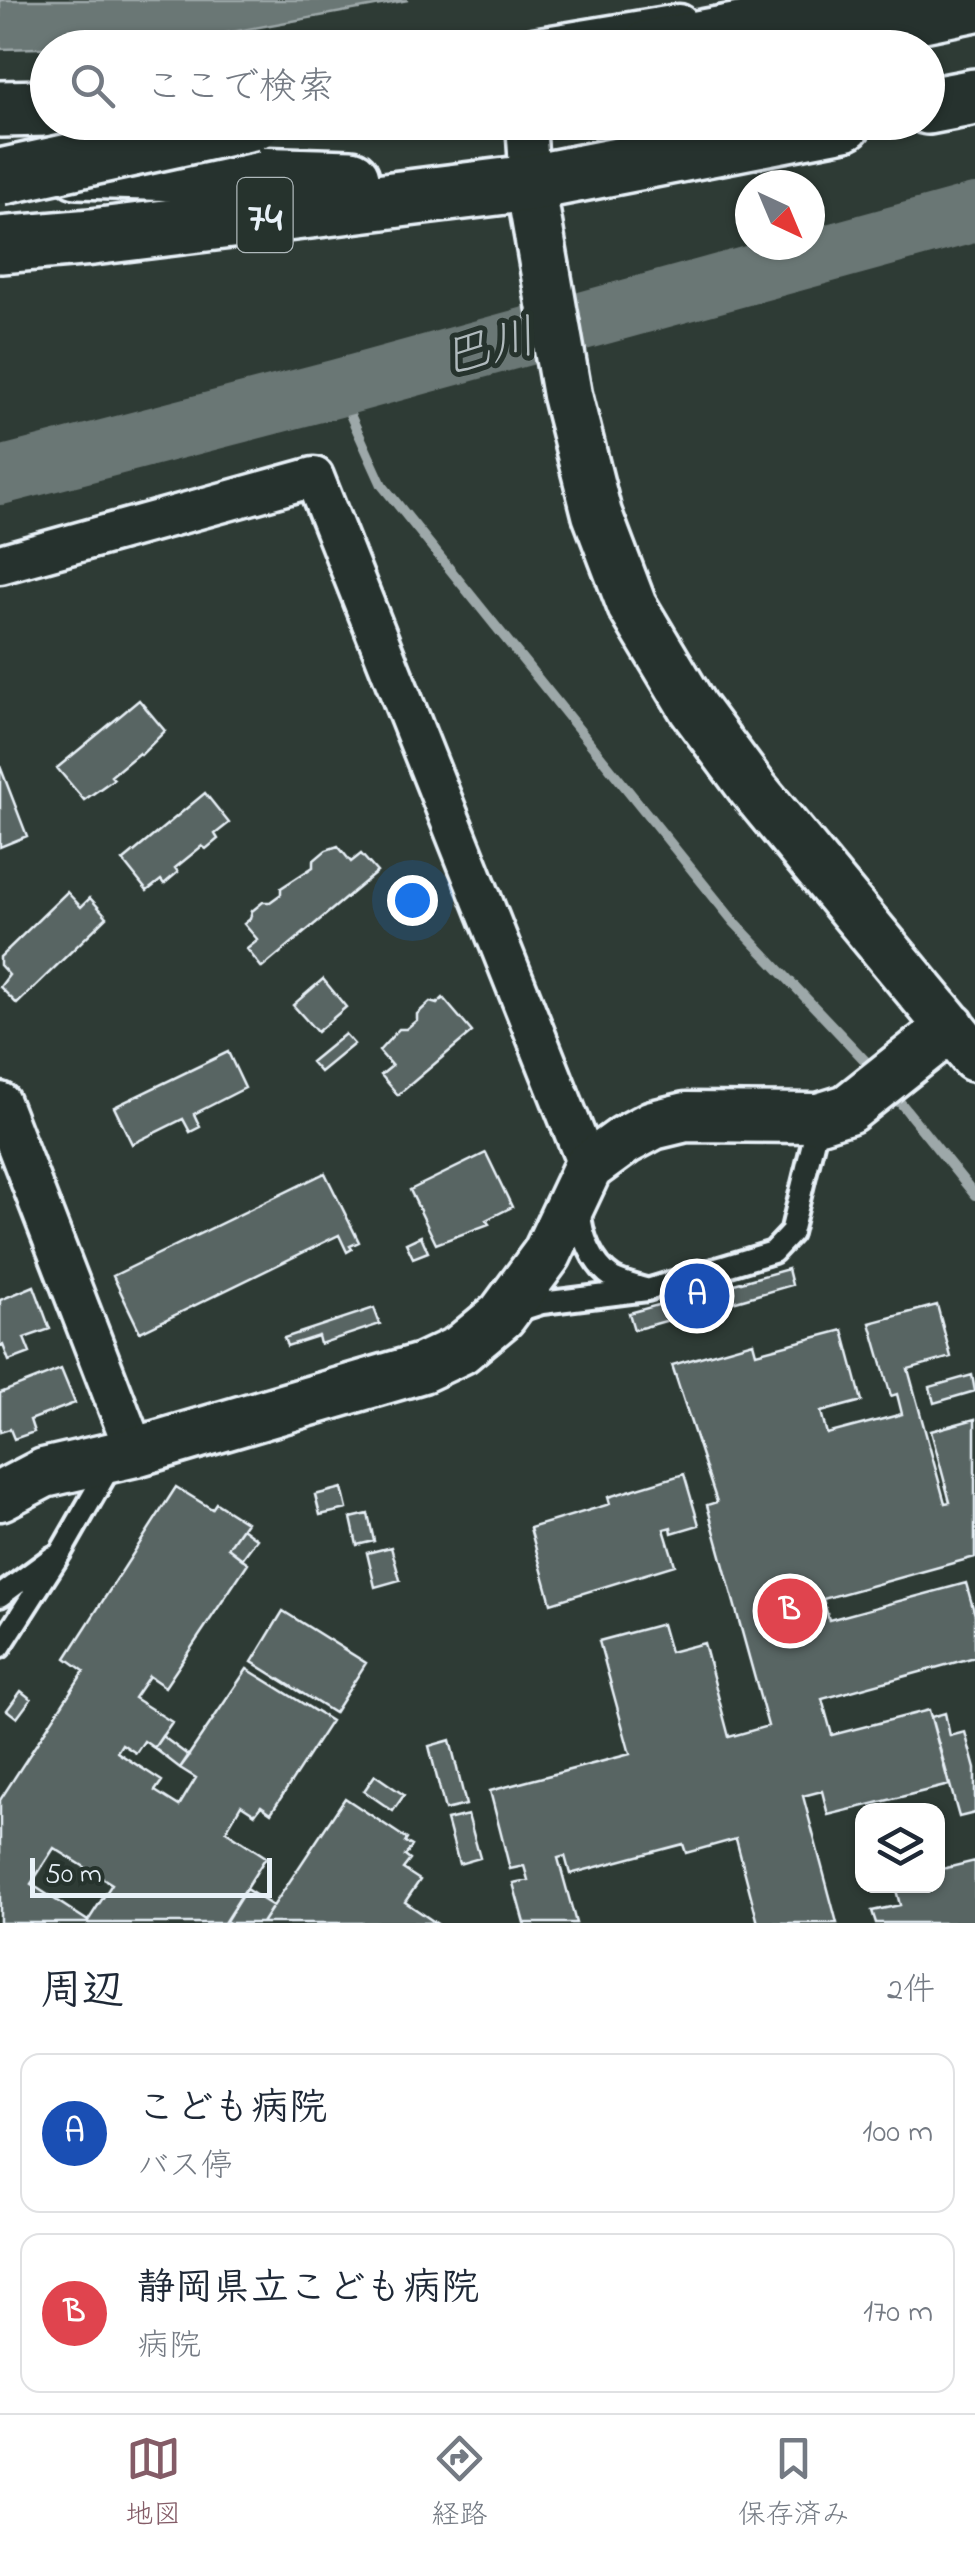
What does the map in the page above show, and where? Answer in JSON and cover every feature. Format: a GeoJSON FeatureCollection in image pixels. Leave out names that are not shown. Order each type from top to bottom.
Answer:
{"type":"FeatureCollection","features":[{"type":"Feature","properties":{"kind":"main road"},"geometry":{"type":"LineString","coordinates":[[745,30],[906,0]]}},
{"type":"Feature","properties":{"kind":"main road"},"geometry":{"type":"LineString","coordinates":[[839,30],[975,3]]}},
{"type":"Feature","properties":{"kind":"main road"},"geometry":{"type":"LineString","coordinates":[[945,103],[975,97]]}},
{"type":"Feature","properties":{"kind":"main road"},"geometry":{"type":"LineString","coordinates":[[0,109],[30,108]]}},
{"type":"Feature","properties":{"kind":"main road","name":"74"},"geometry":{"type":"LineString","coordinates":[[0,177],[170,140]]}},
{"type":"Feature","properties":{"kind":"main road","name":"74"},"geometry":{"type":"LineString","coordinates":[[0,244],[92,237],[530,183],[751,140]]}},
{"type":"Feature","properties":{"kind":"main road","name":"74"},"geometry":{"type":"LineString","coordinates":[[0,160],[35,169],[530,183]]}},
{"type":"Feature","properties":{"kind":"street"},"geometry":{"type":"LineString","coordinates":[[641,30],[819,0]]}},
{"type":"Feature","properties":{"kind":"street"},"geometry":{"type":"LineString","coordinates":[[0,1496],[44,1473],[422,1368],[460,1350],[502,1315],[547,1254],[583,1179],[625,1140],[653,1124],[686,1117],[834,1114],[911,1062],[963,1042],[753,789],[693,708],[632,606],[597,514],[566,395],[530,183],[527,140]]}},
{"type":"Feature","properties":{"kind":"street"},"geometry":{"type":"LineString","coordinates":[[0,564],[314,477],[583,1179]]}},
{"type":"Feature","properties":{"kind":"street"},"geometry":{"type":"LineString","coordinates":[[0,1102],[126,1453]]}},
{"type":"Feature","properties":{"kind":"lane"},"geometry":{"type":"LineString","coordinates":[[502,1315],[542,1303],[647,1290],[773,1252],[790,1233],[834,1114]]}},
{"type":"Feature","properties":{"kind":"lane"},"geometry":{"type":"LineString","coordinates":[[583,1179],[581,1230],[592,1254],[612,1278],[647,1290]]}},
{"type":"Feature","properties":{"kind":"lane"},"geometry":{"type":"LineString","coordinates":[[0,1647],[126,1453]]}},
{"type":"Feature","properties":{"kind":"lane"},"geometry":{"type":"LineString","coordinates":[[0,1596],[62,1550]]}},
{"type":"Feature","properties":{"kind":"shaded area"},"geometry":{"type":"Polygon","coordinates":[[[0,0],[408,0],[243,30],[30,30],[30,48],[0,49],[0,0]]]}},
{"type":"Feature","properties":{"kind":"building"},"geometry":{"type":"Polygon","coordinates":[[[139,700],[165,731],[141,755],[111,776],[114,779],[84,800],[57,768],[139,700]]]}},
{"type":"Feature","properties":{"kind":"building"},"geometry":{"type":"Polygon","coordinates":[[[0,766],[27,836],[0,847],[0,766]]]}},
{"type":"Feature","properties":{"kind":"building"},"geometry":{"type":"Polygon","coordinates":[[[205,793],[229,823],[215,834],[218,839],[206,849],[202,846],[175,868],[178,872],[164,884],[161,880],[147,891],[123,861],[205,793]]]}},
{"type":"Feature","properties":{"kind":"building"},"geometry":{"type":"Polygon","coordinates":[[[338,846],[351,862],[361,854],[377,872],[262,968],[247,949],[258,940],[244,924],[252,911],[281,894],[281,888],[313,867],[313,861],[326,850],[338,846]]]}},
{"type":"Feature","properties":{"kind":"building"},"geometry":{"type":"Polygon","coordinates":[[[67,892],[81,907],[90,898],[107,917],[17,1004],[0,987],[9,975],[0,965],[0,957],[67,892]]]}},
{"type":"Feature","properties":{"kind":"building"},"geometry":{"type":"Polygon","coordinates":[[[323,979],[346,1007],[317,1032],[293,1005],[323,979]]]}},
{"type":"Feature","properties":{"kind":"building"},"geometry":{"type":"Polygon","coordinates":[[[443,998],[472,1032],[398,1095],[381,1075],[392,1066],[379,1051],[399,1029],[406,1029],[417,1020],[417,1014],[430,1002],[437,1004],[443,998]]]}},
{"type":"Feature","properties":{"kind":"building"},"geometry":{"type":"Polygon","coordinates":[[[345,1034],[354,1044],[320,1072],[311,1062],[345,1034]]]}},
{"type":"Feature","properties":{"kind":"building"},"geometry":{"type":"Polygon","coordinates":[[[228,1052],[245,1088],[194,1114],[200,1127],[190,1132],[183,1119],[132,1144],[114,1107],[228,1052]]]}},
{"type":"Feature","properties":{"kind":"building"},"geometry":{"type":"Polygon","coordinates":[[[486,1153],[512,1207],[486,1220],[489,1224],[436,1244],[410,1190],[486,1153]]]}},
{"type":"Feature","properties":{"kind":"building"},"geometry":{"type":"Polygon","coordinates":[[[325,1173],[359,1242],[350,1246],[352,1249],[347,1252],[339,1235],[140,1332],[113,1276],[325,1173]]]}},
{"type":"Feature","properties":{"kind":"building"},"geometry":{"type":"Polygon","coordinates":[[[421,1236],[428,1252],[413,1258],[406,1243],[421,1236]]]}},
{"type":"Feature","properties":{"kind":"building"},"geometry":{"type":"Polygon","coordinates":[[[788,1269],[792,1285],[634,1330],[629,1313],[788,1269]]]}},
{"type":"Feature","properties":{"kind":"building"},"geometry":{"type":"Polygon","coordinates":[[[34,1286],[50,1329],[24,1338],[30,1353],[9,1361],[3,1345],[0,1346],[0,1300],[34,1286]]]}},
{"type":"Feature","properties":{"kind":"building"},"geometry":{"type":"Polygon","coordinates":[[[937,1305],[951,1357],[908,1369],[945,1503],[950,1502],[931,1431],[975,1419],[975,1557],[823,1599],[829,1620],[966,1583],[975,1615],[975,1657],[822,1699],[832,1735],[929,1710],[949,1785],[876,1803],[855,1803],[855,1808],[828,1815],[822,1791],[803,1796],[837,1923],[758,1923],[736,1839],[686,1853],[683,1844],[570,1874],[565,1856],[558,1858],[576,1923],[524,1923],[513,1883],[528,1880],[524,1866],[510,1869],[490,1791],[630,1754],[599,1641],[662,1624],[670,1652],[704,1643],[729,1737],[768,1726],[707,1505],[717,1502],[672,1365],[753,1342],[756,1353],[843,1330],[862,1401],[821,1412],[827,1434],[902,1414],[897,1394],[891,1396],[870,1323],[937,1305]]]}},
{"type":"Feature","properties":{"kind":"building"},"geometry":{"type":"Polygon","coordinates":[[[374,1308],[380,1324],[320,1344],[318,1336],[287,1346],[284,1338],[374,1308]]]}},
{"type":"Feature","properties":{"kind":"building"},"geometry":{"type":"Polygon","coordinates":[[[61,1369],[75,1403],[30,1420],[34,1432],[14,1439],[10,1429],[0,1432],[0,1393],[61,1369]]]}},
{"type":"Feature","properties":{"kind":"building"},"geometry":{"type":"Polygon","coordinates":[[[972,1375],[975,1391],[934,1403],[930,1387],[972,1375]]]}},
{"type":"Feature","properties":{"kind":"building"},"geometry":{"type":"Polygon","coordinates":[[[684,1474],[699,1525],[672,1533],[671,1527],[664,1529],[675,1565],[551,1603],[530,1528],[610,1504],[608,1497],[684,1474]]]}},
{"type":"Feature","properties":{"kind":"building"},"geometry":{"type":"Polygon","coordinates":[[[176,1487],[212,1509],[216,1503],[246,1522],[228,1548],[248,1563],[165,1687],[149,1676],[134,1698],[172,1722],[154,1748],[144,1741],[136,1753],[122,1744],[117,1752],[162,1781],[155,1791],[179,1806],[196,1778],[180,1768],[247,1669],[331,1721],[271,1813],[261,1806],[255,1814],[241,1805],[226,1831],[266,1857],[224,1923],[0,1923],[0,1800],[84,1671],[66,1658],[176,1487]],[[54,1848],[31,1884],[88,1921],[112,1884],[54,1848]]]}},
{"type":"Feature","properties":{"kind":"building"},"geometry":{"type":"Polygon","coordinates":[[[342,1488],[347,1509],[320,1515],[315,1495],[342,1488]]]}},
{"type":"Feature","properties":{"kind":"building"},"geometry":{"type":"Polygon","coordinates":[[[368,1514],[374,1541],[357,1545],[351,1518],[368,1514]]]}},
{"type":"Feature","properties":{"kind":"building"},"geometry":{"type":"Polygon","coordinates":[[[242,1528],[257,1539],[242,1559],[228,1548],[242,1528]]]}},
{"type":"Feature","properties":{"kind":"building"},"geometry":{"type":"Polygon","coordinates":[[[391,1547],[400,1580],[375,1587],[367,1553],[391,1547]]]}},
{"type":"Feature","properties":{"kind":"building"},"geometry":{"type":"Polygon","coordinates":[[[283,1611],[366,1663],[334,1713],[252,1662],[283,1611]]]}},
{"type":"Feature","properties":{"kind":"building"},"geometry":{"type":"Polygon","coordinates":[[[21,1691],[31,1699],[17,1718],[7,1710],[21,1691]]]}},
{"type":"Feature","properties":{"kind":"building"},"geometry":{"type":"Polygon","coordinates":[[[945,1713],[950,1736],[965,1732],[975,1769],[975,1813],[959,1817],[931,1717],[945,1713]]]}},
{"type":"Feature","properties":{"kind":"building"},"geometry":{"type":"Polygon","coordinates":[[[162,1736],[189,1756],[180,1768],[154,1748],[162,1736]]]}},
{"type":"Feature","properties":{"kind":"building"},"geometry":{"type":"Polygon","coordinates":[[[450,1740],[466,1805],[445,1810],[429,1746],[450,1740]]]}},
{"type":"Feature","properties":{"kind":"building"},"geometry":{"type":"Polygon","coordinates":[[[375,1775],[404,1795],[393,1811],[364,1791],[375,1775]]]}},
{"type":"Feature","properties":{"kind":"building"},"geometry":{"type":"Polygon","coordinates":[[[345,1798],[407,1839],[405,1842],[412,1846],[405,1856],[410,1860],[403,1869],[420,1880],[405,1902],[436,1923],[262,1923],[345,1798]]]}},
{"type":"Feature","properties":{"kind":"building"},"geometry":{"type":"Polygon","coordinates":[[[468,1815],[480,1858],[459,1864],[447,1820],[468,1815]]]}},
{"type":"Feature","properties":{"kind":"building"},"geometry":{"type":"Polygon","coordinates":[[[975,1861],[975,1923],[876,1923],[872,1911],[900,1905],[897,1893],[945,1893],[945,1868],[975,1861]]]}},
{"type":"Feature","properties":{"kind":"building"},"geometry":{"type":"Polygon","coordinates":[[[246,1889],[273,1906],[262,1923],[226,1921],[246,1889]]]}},
{"type":"Feature","properties":{"kind":"waterway","name":"巴川"},"geometry":{"type":"LineString","coordinates":[[0,476],[338,388],[975,213]]}},
{"type":"Feature","properties":{"kind":"waterway"},"geometry":{"type":"LineString","coordinates":[[338,388],[382,485],[734,922],[874,1070]]}},
{"type":"Feature","properties":{"kind":"waterway"},"geometry":{"type":"LineString","coordinates":[[891,1091],[975,1195]]}},
{"type":"Feature","properties":{"kind":"place","name":"こども病院"},"geometry":{"type":"Point","coordinates":[697,1296]}},
{"type":"Feature","properties":{"kind":"place","name":"静岡県立こども病院"},"geometry":{"type":"Point","coordinates":[790,1611]}}]}
